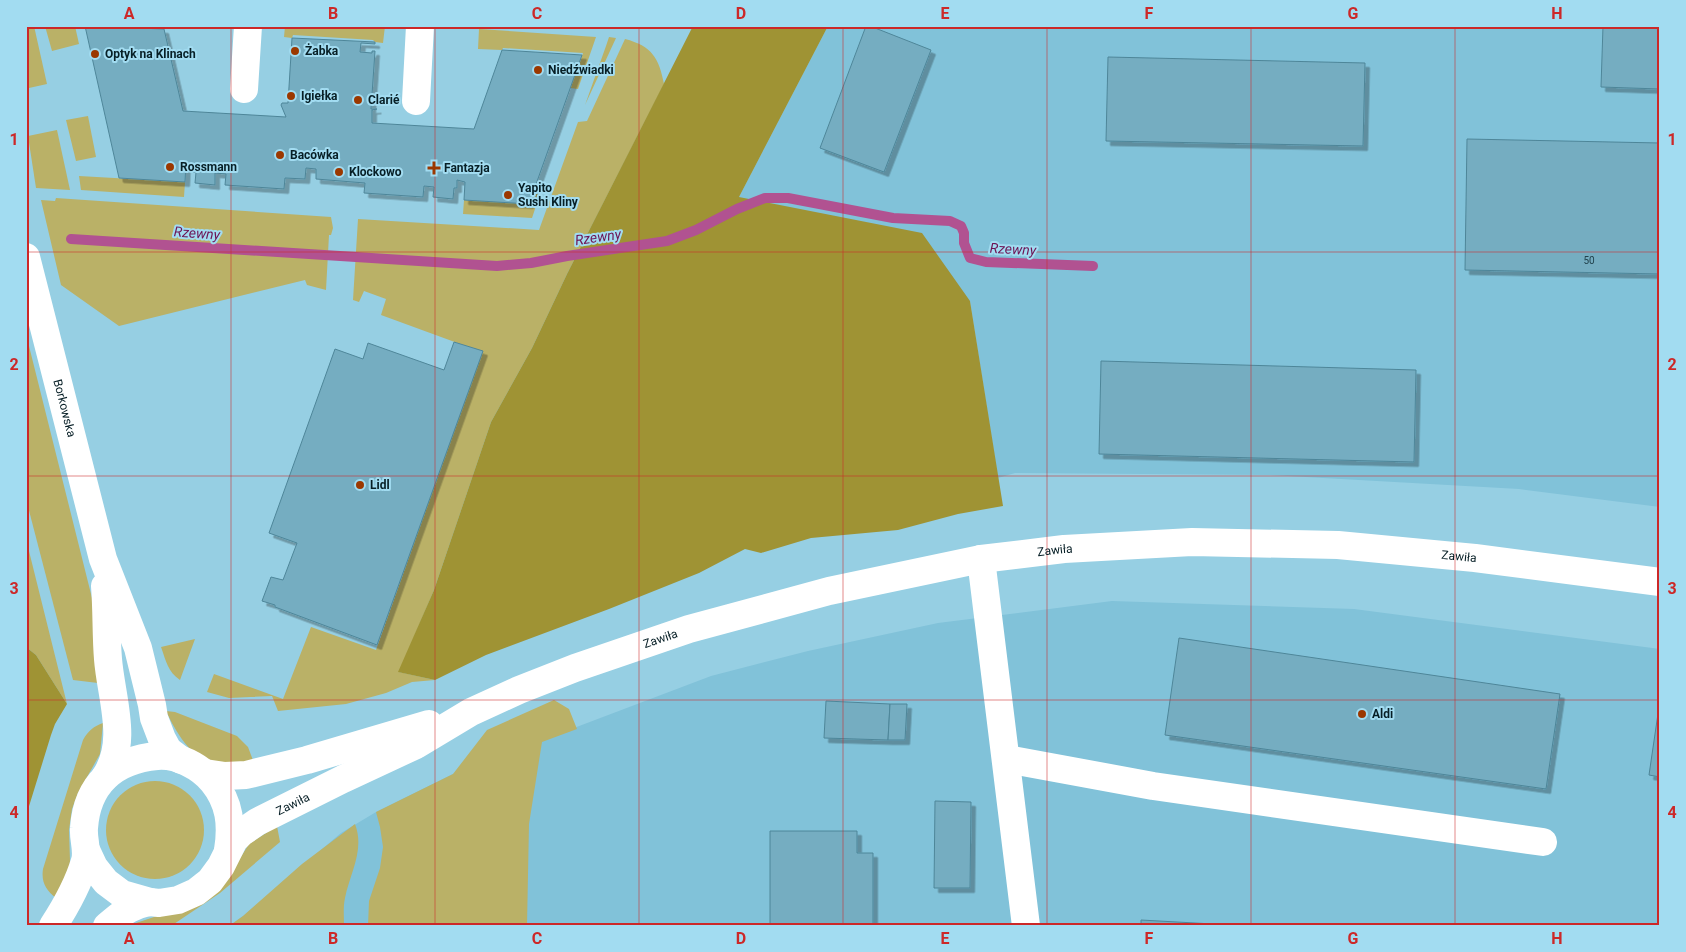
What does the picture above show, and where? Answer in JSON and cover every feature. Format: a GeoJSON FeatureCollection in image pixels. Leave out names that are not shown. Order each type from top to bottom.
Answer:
{"type":"FeatureCollection","features":[{"type":"Feature","properties":{"kind":"street"},"geometry":{"type":"LineString","coordinates":[[244,89],[248,26]]}},
{"type":"Feature","properties":{"kind":"street"},"geometry":{"type":"LineString","coordinates":[[416,101],[420,26]]}},
{"type":"Feature","properties":{"kind":"street","name":"Borkowska"},"geometry":{"type":"LineString","coordinates":[[26,257],[103,559],[138,648],[154,718],[162,739],[168,750],[181,760]]}},
{"type":"Feature","properties":{"kind":"street","name":"Zawiła"},"geometry":{"type":"LineString","coordinates":[[53,926],[74,889],[85,860],[84,830],[86,811],[93,793],[105,777],[122,764],[140,758],[170,756],[205,773],[225,776],[246,776],[471,712],[575,668],[689,629],[829,591],[981,559],[1064,549],[1192,542],[1338,545],[1474,558],[1660,582]]}},
{"type":"Feature","properties":{"kind":"street","name":"Borkowska"},"geometry":{"type":"LineString","coordinates":[[103,559],[108,660],[117,726],[116,754],[111,768],[105,777]]}},
{"type":"Feature","properties":{"kind":"street"},"geometry":{"type":"LineString","coordinates":[[981,559],[1026,926]]}},
{"type":"Feature","properties":{"kind":"street","name":"Zawiła"},"geometry":{"type":"LineString","coordinates":[[86,850],[94,867],[106,882],[122,894],[159,903],[178,900],[196,892],[210,881],[221,866],[228,850],[241,833],[257,822],[416,745],[471,712]]}},
{"type":"Feature","properties":{"kind":"street"},"geometry":{"type":"LineString","coordinates":[[1007,759],[1162,787],[1543,842]]}},
{"type":"Feature","properties":{"kind":"street","name":"Zawiła"},"geometry":{"type":"LineString","coordinates":[[205,773],[224,798],[229,814],[231,832],[228,850]]}},
{"type":"Feature","properties":{"kind":"street","name":"Zawiła"},"geometry":{"type":"LineString","coordinates":[[107,926],[129,908],[150,902]]}},
{"type":"Feature","properties":{"kind":"shaded area"},"geometry":{"type":"Polygon","coordinates":[[[26,26],[34,26],[47,84],[29,88],[26,86],[26,26]]]}},
{"type":"Feature","properties":{"kind":"shaded area"},"geometry":{"type":"Polygon","coordinates":[[[45,26],[75,26],[79,44],[52,51],[45,26]]]}},
{"type":"Feature","properties":{"kind":"shaded area"},"geometry":{"type":"Polygon","coordinates":[[[285,26],[385,26],[383,43],[373,40],[293,35],[292,38],[284,37],[285,26]]]}},
{"type":"Feature","properties":{"kind":"shaded area"},"geometry":{"type":"Polygon","coordinates":[[[693,26],[828,26],[739,197],[922,233],[970,301],[1003,506],[958,514],[898,530],[811,538],[761,553],[745,549],[699,573],[486,655],[435,680],[398,672],[434,590],[491,422],[532,348],[567,274],[693,26]]]}},
{"type":"Feature","properties":{"kind":"shaded area"},"geometry":{"type":"Polygon","coordinates":[[[828,26],[1660,26],[1660,507],[1519,489],[1270,475],[1015,473],[998,478],[970,301],[739,197],[828,26]]]}},
{"type":"Feature","properties":{"kind":"shaded area"},"geometry":{"type":"Polygon","coordinates":[[[479,29],[596,37],[578,89],[570,88],[583,53],[503,48],[502,50],[478,49],[479,29]]]}},
{"type":"Feature","properties":{"kind":"shaded area"},"geometry":{"type":"Polygon","coordinates":[[[609,37],[616,38],[585,105],[606,46],[609,37]]]}},
{"type":"Feature","properties":{"kind":"shaded area"},"geometry":{"type":"Polygon","coordinates":[[[625,39],[642,45],[653,54],[660,67],[664,84],[567,274],[532,348],[491,422],[434,590],[399,672],[435,680],[412,682],[386,693],[346,704],[278,711],[272,696],[229,698],[207,692],[214,674],[283,699],[311,627],[376,650],[482,352],[381,315],[386,299],[364,291],[359,302],[353,300],[358,219],[539,230],[578,122],[587,121],[625,39]]]}},
{"type":"Feature","properties":{"kind":"shaded area"},"geometry":{"type":"Polygon","coordinates":[[[88,116],[96,157],[76,161],[66,120],[88,116]]]}},
{"type":"Feature","properties":{"kind":"shaded area"},"geometry":{"type":"Polygon","coordinates":[[[57,130],[70,190],[36,188],[28,136],[57,130]]]}},
{"type":"Feature","properties":{"kind":"shaded area"},"geometry":{"type":"Polygon","coordinates":[[[79,176],[185,182],[184,197],[81,190],[79,176]]]}},
{"type":"Feature","properties":{"kind":"shaded area"},"geometry":{"type":"Polygon","coordinates":[[[533,194],[540,194],[532,218],[463,214],[464,200],[529,204],[533,194]]]}},
{"type":"Feature","properties":{"kind":"shaded area"},"geometry":{"type":"Polygon","coordinates":[[[56,198],[331,217],[333,228],[331,235],[329,235],[326,290],[307,285],[305,280],[119,326],[61,285],[41,200],[55,201],[56,198]]]}},
{"type":"Feature","properties":{"kind":"shaded area"},"geometry":{"type":"Polygon","coordinates":[[[26,334],[93,602],[98,683],[73,680],[26,499],[26,334]]]}},
{"type":"Feature","properties":{"kind":"shaded area"},"geometry":{"type":"Polygon","coordinates":[[[26,539],[67,704],[36,655],[26,647],[26,539]]]}},
{"type":"Feature","properties":{"kind":"shaded area"},"geometry":{"type":"Polygon","coordinates":[[[1112,601],[1354,609],[1660,649],[1660,926],[229,926],[341,833],[376,812],[453,774],[711,676],[808,651],[938,623],[1112,601]]]}},
{"type":"Feature","properties":{"kind":"shaded area"},"geometry":{"type":"Polygon","coordinates":[[[195,639],[180,680],[170,670],[161,647],[195,639]]]}},
{"type":"Feature","properties":{"kind":"shaded area"},"geometry":{"type":"Polygon","coordinates":[[[26,647],[36,655],[67,704],[55,724],[26,816],[26,647]]]}},
{"type":"Feature","properties":{"kind":"shaded area"},"geometry":{"type":"Polygon","coordinates":[[[554,700],[569,709],[577,729],[542,742],[529,824],[527,926],[368,926],[369,901],[380,868],[383,847],[376,812],[453,774],[487,730],[554,700]]]}},
{"type":"Feature","properties":{"kind":"shaded area"},"geometry":{"type":"Polygon","coordinates":[[[166,711],[175,712],[237,736],[248,747],[254,763],[206,760],[191,750],[185,743],[166,711]]]}},
{"type":"Feature","properties":{"kind":"shaded area"},"geometry":{"type":"Polygon","coordinates":[[[103,723],[100,754],[78,793],[72,809],[69,830],[69,870],[56,898],[45,885],[43,869],[83,740],[92,729],[103,723]]]}},
{"type":"Feature","properties":{"kind":"shaded area"},"geometry":{"type":"Polygon","coordinates":[[[155,781],[174,785],[190,795],[200,811],[204,830],[200,849],[190,865],[174,875],[155,879],[136,875],[120,865],[110,849],[106,830],[110,811],[120,795],[136,785],[155,781]]]}},
{"type":"Feature","properties":{"kind":"shaded area"},"geometry":{"type":"Polygon","coordinates":[[[355,824],[358,834],[358,852],[345,898],[344,926],[229,926],[302,864],[355,824]]]}},
{"type":"Feature","properties":{"kind":"shaded area"},"geometry":{"type":"Polygon","coordinates":[[[277,826],[280,842],[220,893],[171,926],[127,926],[157,916],[237,863],[249,844],[277,826]]]}},
{"type":"Feature","properties":{"kind":"building"},"geometry":{"type":"Polygon","coordinates":[[[85,26],[164,29],[183,111],[286,117],[281,105],[282,103],[288,103],[292,38],[375,42],[375,44],[361,43],[360,52],[372,53],[372,51],[375,51],[371,109],[377,109],[372,110],[372,123],[474,129],[502,50],[582,55],[529,204],[464,200],[465,182],[457,180],[457,188],[454,188],[453,199],[433,197],[434,187],[424,186],[423,197],[364,193],[365,183],[316,179],[316,169],[306,168],[305,179],[285,178],[284,189],[225,185],[226,174],[215,173],[215,185],[195,183],[196,172],[193,172],[194,164],[186,163],[185,182],[119,178],[85,26]]]}},
{"type":"Feature","properties":{"kind":"building"},"geometry":{"type":"Polygon","coordinates":[[[866,26],[931,50],[884,172],[820,148],[866,26]]]}},
{"type":"Feature","properties":{"kind":"building"},"geometry":{"type":"Polygon","coordinates":[[[1603,26],[1660,26],[1660,89],[1601,87],[1603,26]]]}},
{"type":"Feature","properties":{"kind":"building"},"geometry":{"type":"Polygon","coordinates":[[[1108,57],[1365,63],[1363,146],[1106,141],[1108,57]]]}},
{"type":"Feature","properties":{"kind":"building"},"geometry":{"type":"Polygon","coordinates":[[[1467,139],[1660,143],[1660,274],[1465,270],[1467,139]]]}},
{"type":"Feature","properties":{"kind":"building","name":"Lidl"},"geometry":{"type":"Polygon","coordinates":[[[454,342],[483,351],[377,645],[262,601],[271,577],[283,580],[297,543],[269,533],[335,349],[363,359],[368,343],[444,370],[454,342]]]}},
{"type":"Feature","properties":{"kind":"building"},"geometry":{"type":"Polygon","coordinates":[[[1101,361],[1416,370],[1414,462],[1099,454],[1101,361]]]}},
{"type":"Feature","properties":{"kind":"building","name":"Aldi"},"geometry":{"type":"Polygon","coordinates":[[[1179,638],[1560,694],[1546,789],[1165,735],[1179,638]]]}},
{"type":"Feature","properties":{"kind":"building"},"geometry":{"type":"Polygon","coordinates":[[[1660,700],[1660,777],[1649,775],[1660,700]]]}},
{"type":"Feature","properties":{"kind":"building"},"geometry":{"type":"Polygon","coordinates":[[[826,701],[890,704],[888,740],[824,738],[826,701]]]}},
{"type":"Feature","properties":{"kind":"building"},"geometry":{"type":"Polygon","coordinates":[[[890,704],[907,704],[905,740],[888,740],[890,704]]]}},
{"type":"Feature","properties":{"kind":"building"},"geometry":{"type":"Polygon","coordinates":[[[935,801],[971,802],[970,888],[934,888],[935,801]]]}},
{"type":"Feature","properties":{"kind":"building"},"geometry":{"type":"Polygon","coordinates":[[[770,831],[857,831],[857,853],[873,853],[873,926],[770,926],[770,831]]]}},
{"type":"Feature","properties":{"kind":"building"},"geometry":{"type":"Polygon","coordinates":[[[1141,920],[1249,926],[1141,926],[1141,920]]]}},
{"type":"Feature","properties":{"kind":"waterway","name":"Rzewny"},"geometry":{"type":"LineString","coordinates":[[71,239],[497,266],[531,263],[667,241],[696,230],[737,209],[765,198],[788,198],[893,218],[950,221],[961,226],[964,233],[964,243],[970,258],[986,262],[1093,266]]}},
{"type":"Feature","properties":{"kind":"place","name":"Żabka"},"geometry":{"type":"Point","coordinates":[295,51]}},
{"type":"Feature","properties":{"kind":"place","name":"Optyk na Klinach"},"geometry":{"type":"Point","coordinates":[95,54]}},
{"type":"Feature","properties":{"kind":"place","name":"Niedźwiadki"},"geometry":{"type":"Point","coordinates":[538,70]}},
{"type":"Feature","properties":{"kind":"place","name":"Igiełka"},"geometry":{"type":"Point","coordinates":[291,96]}},
{"type":"Feature","properties":{"kind":"place","name":"Clarié"},"geometry":{"type":"Point","coordinates":[358,100]}},
{"type":"Feature","properties":{"kind":"place","name":"Bacówka"},"geometry":{"type":"Point","coordinates":[280,155]}},
{"type":"Feature","properties":{"kind":"place","name":"Rossmann"},"geometry":{"type":"Point","coordinates":[170,167]}},
{"type":"Feature","properties":{"kind":"place","name":"Fantazja"},"geometry":{"type":"Point","coordinates":[434,168]}},
{"type":"Feature","properties":{"kind":"place","name":"Klockowo"},"geometry":{"type":"Point","coordinates":[339,172]}},
{"type":"Feature","properties":{"kind":"place","name":"Yapito Sushi Kliny"},"geometry":{"type":"Point","coordinates":[508,195]}},
{"type":"Feature","properties":{"kind":"place","name":"Lidl"},"geometry":{"type":"Point","coordinates":[360,485]}},
{"type":"Feature","properties":{"kind":"place","name":"Aldi"},"geometry":{"type":"Point","coordinates":[1362,714]}}]}
